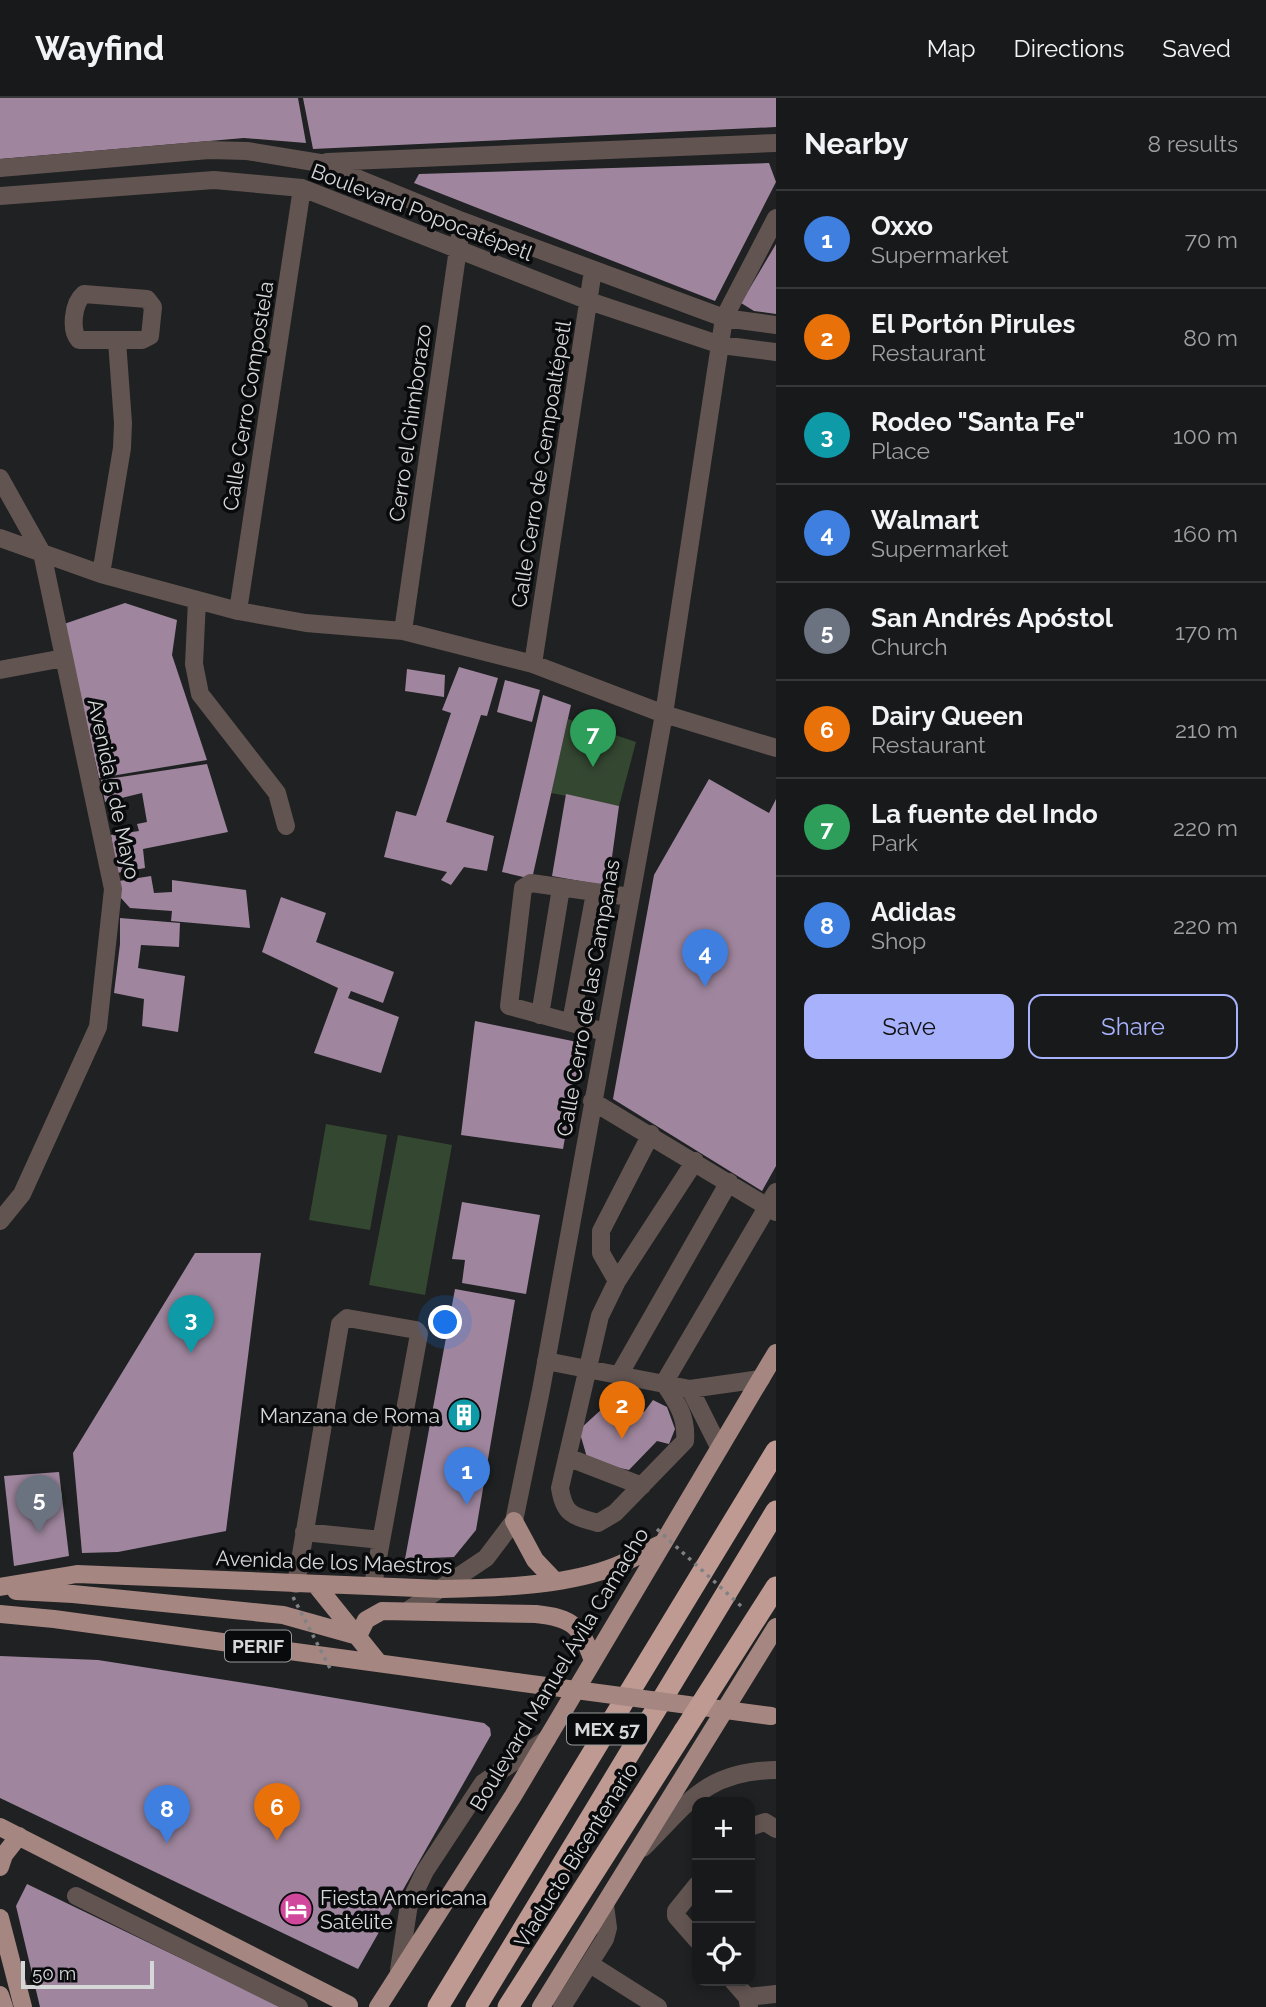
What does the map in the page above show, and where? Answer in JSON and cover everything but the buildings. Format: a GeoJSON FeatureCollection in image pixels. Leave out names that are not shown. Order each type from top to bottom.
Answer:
{"type":"FeatureCollection","features":[{"type":"Feature","properties":{"kind":"highway","name":"MEX 57"},"geometry":{"type":"LineString","coordinates":[[438,2007],[776,1451]]}},
{"type":"Feature","properties":{"kind":"highway","name":"MEX 57"},"geometry":{"type":"LineString","coordinates":[[476,2007],[776,1511]]}},
{"type":"Feature","properties":{"kind":"highway","name":"Viaducto Bicentenario"},"geometry":{"type":"LineString","coordinates":[[508,2007],[776,1587]]}},
{"type":"Feature","properties":{"kind":"main road","name":"Boulevard Manuel Ávila Camacho"},"geometry":{"type":"LineString","coordinates":[[378,2007],[547,1740],[593,1661],[659,1537],[719,1447],[776,1353]]}},
{"type":"Feature","properties":{"kind":"main road"},"geometry":{"type":"LineString","coordinates":[[513,1521],[535,1560],[554,1580]]}},
{"type":"Feature","properties":{"kind":"main road","name":"Avenida de los Maestros"},"geometry":{"type":"LineString","coordinates":[[0,1589],[77,1574],[295,1590],[316,1585],[442,1589],[530,1584],[607,1570],[659,1537]]}},
{"type":"Feature","properties":{"kind":"main road"},"geometry":{"type":"LineString","coordinates":[[316,1585],[378,1662]]}},
{"type":"Feature","properties":{"kind":"main road"},"geometry":{"type":"LineString","coordinates":[[0,1589],[283,1615],[358,1636]]}},
{"type":"Feature","properties":{"kind":"main road"},"geometry":{"type":"LineString","coordinates":[[358,1636],[373,1614],[410,1609],[556,1616],[575,1624],[585,1638],[593,1661]]}},
{"type":"Feature","properties":{"kind":"main road","name":"PERIF"},"geometry":{"type":"LineString","coordinates":[[0,1614],[378,1662],[774,1717]]}},
{"type":"Feature","properties":{"kind":"main road"},"geometry":{"type":"LineString","coordinates":[[541,2007],[776,1627]]}},
{"type":"Feature","properties":{"kind":"main road"},"geometry":{"type":"LineString","coordinates":[[0,1827],[349,2005]]}},
{"type":"Feature","properties":{"kind":"main road"},"geometry":{"type":"LineString","coordinates":[[0,1867],[4,1855],[19,1836]]}},
{"type":"Feature","properties":{"kind":"main road"},"geometry":{"type":"LineString","coordinates":[[0,1918],[23,2007]]}},
{"type":"Feature","properties":{"kind":"main road"},"geometry":{"type":"LineString","coordinates":[[0,1995],[4,2007]]}},
{"type":"Feature","properties":{"kind":"street","name":"Boulevard Popocatépetl"},"geometry":{"type":"LineString","coordinates":[[320,163],[776,143]]}},
{"type":"Feature","properties":{"kind":"street","name":"Boulevard Popocatépetl"},"geometry":{"type":"LineString","coordinates":[[0,168],[209,150],[247,150],[320,163],[463,221],[724,318],[776,325]]}},
{"type":"Feature","properties":{"kind":"street","name":"Boulevard Popocatépetl"},"geometry":{"type":"LineString","coordinates":[[0,197],[214,180],[255,181],[302,188],[589,301],[721,345],[776,352]]}},
{"type":"Feature","properties":{"kind":"street","name":"Calle Cerro Compostela"},"geometry":{"type":"LineString","coordinates":[[238,611],[302,188]]}},
{"type":"Feature","properties":{"kind":"street"},"geometry":{"type":"LineString","coordinates":[[724,318],[776,218]]}},
{"type":"Feature","properties":{"kind":"street","name":"Cerro el Chimborazo"},"geometry":{"type":"LineString","coordinates":[[403,631],[463,221]]}},
{"type":"Feature","properties":{"kind":"street","name":"Calle Cerro de Cempoaltépetl"},"geometry":{"type":"LineString","coordinates":[[533,664],[593,270]]}},
{"type":"Feature","properties":{"kind":"street"},"geometry":{"type":"LineString","coordinates":[[80,296],[109,296],[151,302],[148,339],[117,341],[79,340],[76,336],[77,302],[80,296]]}},
{"type":"Feature","properties":{"kind":"street","name":"Calle Cerro de las Campanas"},"geometry":{"type":"LineString","coordinates":[[410,1609],[486,1558],[513,1521],[546,1361],[664,714],[724,318]]}},
{"type":"Feature","properties":{"kind":"street"},"geometry":{"type":"LineString","coordinates":[[100,574],[122,448],[123,423],[117,341]]}},
{"type":"Feature","properties":{"kind":"street","name":"Avenida 5 de Mayo"},"geometry":{"type":"LineString","coordinates":[[0,478],[43,553],[113,889],[98,1027],[22,1194],[0,1221]]}},
{"type":"Feature","properties":{"kind":"street"},"geometry":{"type":"LineString","coordinates":[[4,539],[100,574],[238,611],[306,623],[403,631],[533,664],[664,714],[776,748]]}},
{"type":"Feature","properties":{"kind":"street"},"geometry":{"type":"LineString","coordinates":[[197,600],[194,663],[200,694],[277,793],[286,826]]}},
{"type":"Feature","properties":{"kind":"street"},"geometry":{"type":"LineString","coordinates":[[0,670],[64,658]]}},
{"type":"Feature","properties":{"kind":"street"},"geometry":{"type":"LineString","coordinates":[[605,1032],[509,1006],[526,884],[630,897]]}},
{"type":"Feature","properties":{"kind":"street"},"geometry":{"type":"LineString","coordinates":[[540,1015],[561,888]]}},
{"type":"Feature","properties":{"kind":"street"},"geometry":{"type":"LineString","coordinates":[[571,1022],[595,893]]}},
{"type":"Feature","properties":{"kind":"street"},"geometry":{"type":"LineString","coordinates":[[592,1101],[652,1134],[729,1182],[773,1204],[664,1384]]}},
{"type":"Feature","properties":{"kind":"street"},"geometry":{"type":"LineString","coordinates":[[617,1281],[601,1253],[601,1231],[652,1134]]}},
{"type":"Feature","properties":{"kind":"street"},"geometry":{"type":"LineString","coordinates":[[664,1384],[681,1408],[686,1423],[685,1441],[615,1513],[598,1523],[574,1516],[563,1506],[560,1488],[589,1369],[595,1330],[617,1281],[695,1161]]}},
{"type":"Feature","properties":{"kind":"street"},"geometry":{"type":"LineString","coordinates":[[619,1375],[729,1182]]}},
{"type":"Feature","properties":{"kind":"street"},"geometry":{"type":"LineString","coordinates":[[295,1590],[340,1324],[347,1318],[416,1330],[419,1334],[373,1585]]}},
{"type":"Feature","properties":{"kind":"street"},"geometry":{"type":"LineString","coordinates":[[546,1361],[690,1389],[761,1379]]}},
{"type":"Feature","properties":{"kind":"street"},"geometry":{"type":"LineString","coordinates":[[690,1389],[719,1447]]}},
{"type":"Feature","properties":{"kind":"street"},"geometry":{"type":"LineString","coordinates":[[567,1457],[642,1486]]}},
{"type":"Feature","properties":{"kind":"street"},"geometry":{"type":"LineString","coordinates":[[304,1532],[381,1539]]}},
{"type":"Feature","properties":{"kind":"street"},"geometry":{"type":"LineString","coordinates":[[396,1979],[404,1951],[409,1904],[425,1871],[483,1783],[547,1740]]}},
{"type":"Feature","properties":{"kind":"street"},"geometry":{"type":"LineString","coordinates":[[634,1858],[702,1789],[721,1777],[740,1772],[776,1770]]}},
{"type":"Feature","properties":{"kind":"street"},"geometry":{"type":"LineString","coordinates":[[755,1825],[765,1822],[776,1829]]}},
{"type":"Feature","properties":{"kind":"street"},"geometry":{"type":"LineString","coordinates":[[692,1891],[676,1911],[676,1916],[692,1934]]}},
{"type":"Feature","properties":{"kind":"street"},"geometry":{"type":"LineString","coordinates":[[76,1896],[299,2007]]}},
{"type":"Feature","properties":{"kind":"street"},"geometry":{"type":"LineString","coordinates":[[562,2007],[590,1964],[608,1928],[605,1905]]}},
{"type":"Feature","properties":{"kind":"street"},"geometry":{"type":"LineString","coordinates":[[590,1964],[657,2007]]}},
{"type":"Feature","properties":{"kind":"street"},"geometry":{"type":"LineString","coordinates":[[737,1986],[748,2002],[776,1994]]}},
{"type":"Feature","properties":{"kind":"path"},"geometry":{"type":"LineString","coordinates":[[659,1537],[746,1611]]}},
{"type":"Feature","properties":{"kind":"path"},"geometry":{"type":"LineString","coordinates":[[295,1590],[332,1672]]}},
{"type":"Feature","properties":{"kind":"green space"},"geometry":{"type":"Polygon","coordinates":[[[568,719],[636,742],[619,806],[551,793],[568,719]]]}},
{"type":"Feature","properties":{"kind":"green space"},"geometry":{"type":"Polygon","coordinates":[[[326,1124],[387,1135],[370,1230],[309,1220],[326,1124]]]}},
{"type":"Feature","properties":{"kind":"green space"},"geometry":{"type":"Polygon","coordinates":[[[398,1135],[452,1145],[425,1295],[369,1285],[398,1135]]]}},
{"type":"Feature","properties":{"kind":"place","name":"La fuente del Indo"},"geometry":{"type":"Point","coordinates":[593,767]}},
{"type":"Feature","properties":{"kind":"place","name":"Walmart"},"geometry":{"type":"Point","coordinates":[705,987]}},
{"type":"Feature","properties":{"kind":"place","name":"Rodeo \"Santa Fe\""},"geometry":{"type":"Point","coordinates":[191,1353]}},
{"type":"Feature","properties":{"kind":"place","name":"Manzana de Roma"},"geometry":{"type":"Point","coordinates":[464,1415]}},
{"type":"Feature","properties":{"kind":"place","name":"El Portón Pirules"},"geometry":{"type":"Point","coordinates":[622,1439]}},
{"type":"Feature","properties":{"kind":"place","name":"Oxxo"},"geometry":{"type":"Point","coordinates":[467,1505]}},
{"type":"Feature","properties":{"kind":"place","name":"San Andrés Apóstol"},"geometry":{"type":"Point","coordinates":[39,1533]}},
{"type":"Feature","properties":{"kind":"place","name":"Dairy Queen"},"geometry":{"type":"Point","coordinates":[277,1841]}},
{"type":"Feature","properties":{"kind":"place","name":"Adidas"},"geometry":{"type":"Point","coordinates":[167,1843]}},
{"type":"Feature","properties":{"kind":"place","name":"Fiesta Americana Satélite"},"geometry":{"type":"Point","coordinates":[296,1909]}}]}
